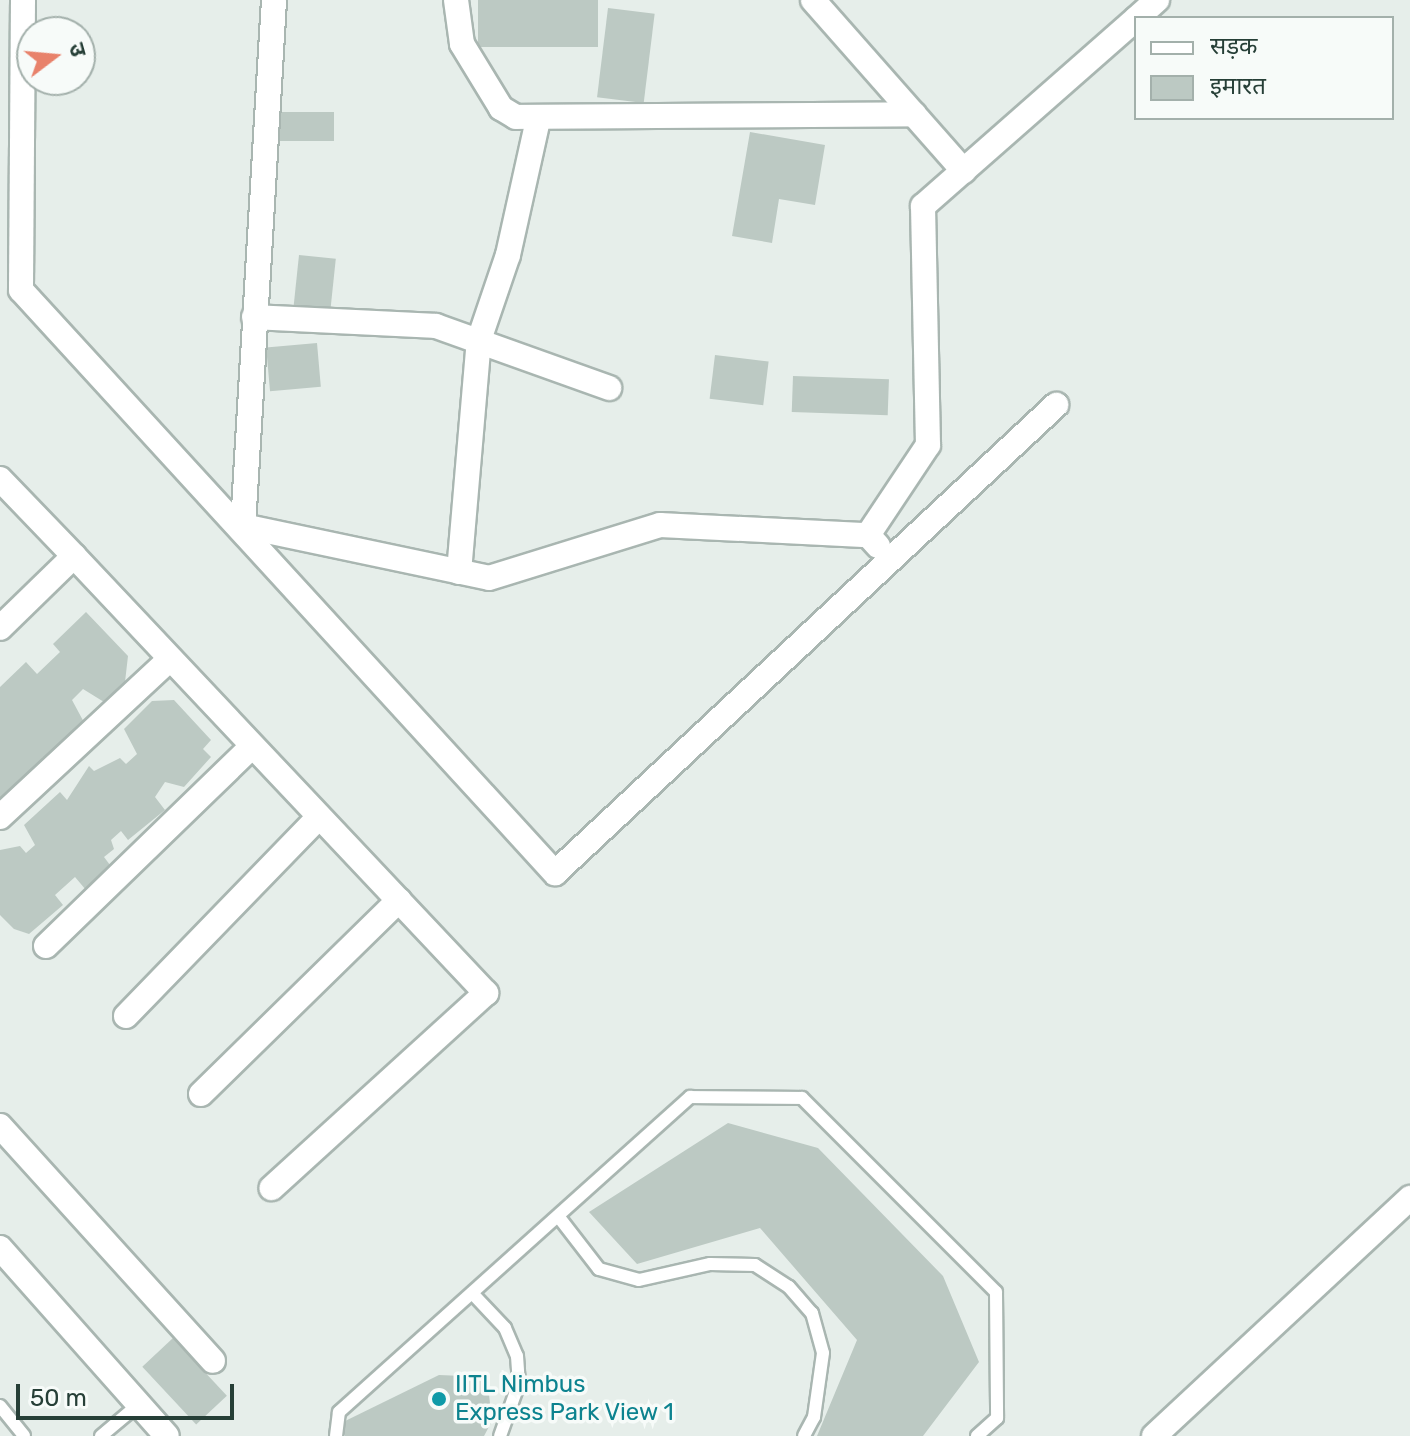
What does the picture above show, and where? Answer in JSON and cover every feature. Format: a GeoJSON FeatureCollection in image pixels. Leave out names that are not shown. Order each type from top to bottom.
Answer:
{"type":"FeatureCollection","features":[{"type":"Feature","properties":{"kind":"street"},"geometry":{"type":"LineString","coordinates":[[23,0],[21,290],[243,526],[555,873],[1056,405]]}},
{"type":"Feature","properties":{"kind":"street"},"geometry":{"type":"LineString","coordinates":[[243,526],[274,0]]}},
{"type":"Feature","properties":{"kind":"street"},"geometry":{"type":"LineString","coordinates":[[456,0],[462,44],[501,108],[538,120],[914,114]]}},
{"type":"Feature","properties":{"kind":"street"},"geometry":{"type":"LineString","coordinates":[[813,0],[964,171]]}},
{"type":"Feature","properties":{"kind":"street"},"geometry":{"type":"LineString","coordinates":[[1138,16],[1157,0]]}},
{"type":"Feature","properties":{"kind":"street"},"geometry":{"type":"LineString","coordinates":[[868,535],[928,445],[923,206],[1134,20]]}},
{"type":"Feature","properties":{"kind":"street"},"geometry":{"type":"LineString","coordinates":[[459,572],[479,340],[508,255],[538,120]]}},
{"type":"Feature","properties":{"kind":"street"},"geometry":{"type":"LineString","coordinates":[[254,317],[436,326],[609,388]]}},
{"type":"Feature","properties":{"kind":"street"},"geometry":{"type":"LineString","coordinates":[[0,479],[486,993],[272,1188]]}},
{"type":"Feature","properties":{"kind":"street"},"geometry":{"type":"LineString","coordinates":[[243,526],[489,578],[660,525],[868,535],[890,560]]}},
{"type":"Feature","properties":{"kind":"street"},"geometry":{"type":"LineString","coordinates":[[0,628],[74,556]]}},
{"type":"Feature","properties":{"kind":"street"},"geometry":{"type":"LineString","coordinates":[[0,817],[170,659]]}},
{"type":"Feature","properties":{"kind":"street"},"geometry":{"type":"LineString","coordinates":[[46,946],[251,747]]}},
{"type":"Feature","properties":{"kind":"street"},"geometry":{"type":"LineString","coordinates":[[126,1016],[318,818]]}},
{"type":"Feature","properties":{"kind":"street"},"geometry":{"type":"LineString","coordinates":[[201,1094],[399,900]]}},
{"type":"Feature","properties":{"kind":"street"},"geometry":{"type":"LineString","coordinates":[[0,1126],[213,1361]]}},
{"type":"Feature","properties":{"kind":"street"},"geometry":{"type":"LineString","coordinates":[[1154,1436],[1410,1198]]}},
{"type":"Feature","properties":{"kind":"street"},"geometry":{"type":"LineString","coordinates":[[0,1248],[167,1436]]}},
{"type":"Feature","properties":{"kind":"lane"},"geometry":{"type":"LineString","coordinates":[[336,1436],[339,1412],[690,1097],[802,1098],[996,1292],[997,1418],[977,1436]]}},
{"type":"Feature","properties":{"kind":"lane"},"geometry":{"type":"LineString","coordinates":[[558,1216],[599,1269],[639,1280],[710,1264],[755,1265],[789,1287],[812,1313],[823,1353],[814,1417],[804,1436]]}},
{"type":"Feature","properties":{"kind":"lane"},"geometry":{"type":"LineString","coordinates":[[472,1293],[505,1328],[517,1356],[519,1383],[500,1436]]}},
{"type":"Feature","properties":{"kind":"lane"},"geometry":{"type":"LineString","coordinates":[[101,1436],[138,1405]]}},
{"type":"Feature","properties":{"kind":"lane"},"geometry":{"type":"LineString","coordinates":[[0,1406],[24,1436]]}},
{"type":"Feature","properties":{"kind":"building"},"geometry":{"type":"Polygon","coordinates":[[[478,0],[598,0],[598,47],[478,47],[478,0]]]}},
{"type":"Feature","properties":{"kind":"building"},"geometry":{"type":"Polygon","coordinates":[[[608,8],[655,14],[644,103],[597,97],[608,8]]]}},
{"type":"Feature","properties":{"kind":"building"},"geometry":{"type":"Polygon","coordinates":[[[280,112],[334,112],[334,141],[280,141],[280,112]]]}},
{"type":"Feature","properties":{"kind":"building"},"geometry":{"type":"Polygon","coordinates":[[[750,132],[825,145],[815,205],[779,199],[772,243],[732,236],[750,132]]]}},
{"type":"Feature","properties":{"kind":"building"},"geometry":{"type":"Polygon","coordinates":[[[299,255],[336,259],[330,310],[294,306],[299,255]]]}},
{"type":"Feature","properties":{"kind":"building"},"geometry":{"type":"Polygon","coordinates":[[[317,343],[321,387],[270,391],[266,347],[317,343]]]}},
{"type":"Feature","properties":{"kind":"building"},"geometry":{"type":"Polygon","coordinates":[[[715,355],[769,362],[763,405],[710,399],[715,355]]]}},
{"type":"Feature","properties":{"kind":"building"},"geometry":{"type":"Polygon","coordinates":[[[793,376],[889,379],[888,415],[792,412],[793,376]]]}},
{"type":"Feature","properties":{"kind":"building"},"geometry":{"type":"Polygon","coordinates":[[[86,612],[128,656],[125,682],[104,702],[83,689],[72,700],[86,726],[48,763],[42,757],[47,768],[7,807],[0,799],[0,687],[26,662],[37,674],[60,652],[53,644],[86,612]]]}},
{"type":"Feature","properties":{"kind":"building"},"geometry":{"type":"Polygon","coordinates":[[[174,700],[211,740],[203,749],[211,757],[184,787],[165,782],[155,797],[165,810],[128,840],[121,831],[111,840],[114,849],[104,857],[110,865],[86,890],[75,877],[55,895],[63,905],[29,934],[14,929],[0,915],[0,850],[20,846],[26,853],[35,845],[24,825],[60,792],[67,800],[89,766],[94,771],[120,758],[126,764],[137,754],[124,729],[152,701],[174,700]]]}},
{"type":"Feature","properties":{"kind":"building"},"geometry":{"type":"Polygon","coordinates":[[[728,1123],[818,1148],[943,1276],[979,1362],[923,1436],[817,1436],[857,1340],[760,1228],[637,1264],[589,1212],[728,1123]]]}},
{"type":"Feature","properties":{"kind":"building"},"geometry":{"type":"Polygon","coordinates":[[[173,1338],[227,1396],[196,1424],[142,1367],[173,1338]]]}},
{"type":"Feature","properties":{"kind":"building","name":"IITL Nimbus Express Park View 1"},"geometry":{"type":"Polygon","coordinates":[[[439,1375],[487,1377],[492,1421],[484,1436],[345,1436],[339,1424],[439,1375]]]}},
{"type":"Feature","properties":{"kind":"place","name":"IITL Nimbus Express Park View 1"},"geometry":{"type":"Point","coordinates":[439,1399]}}]}
